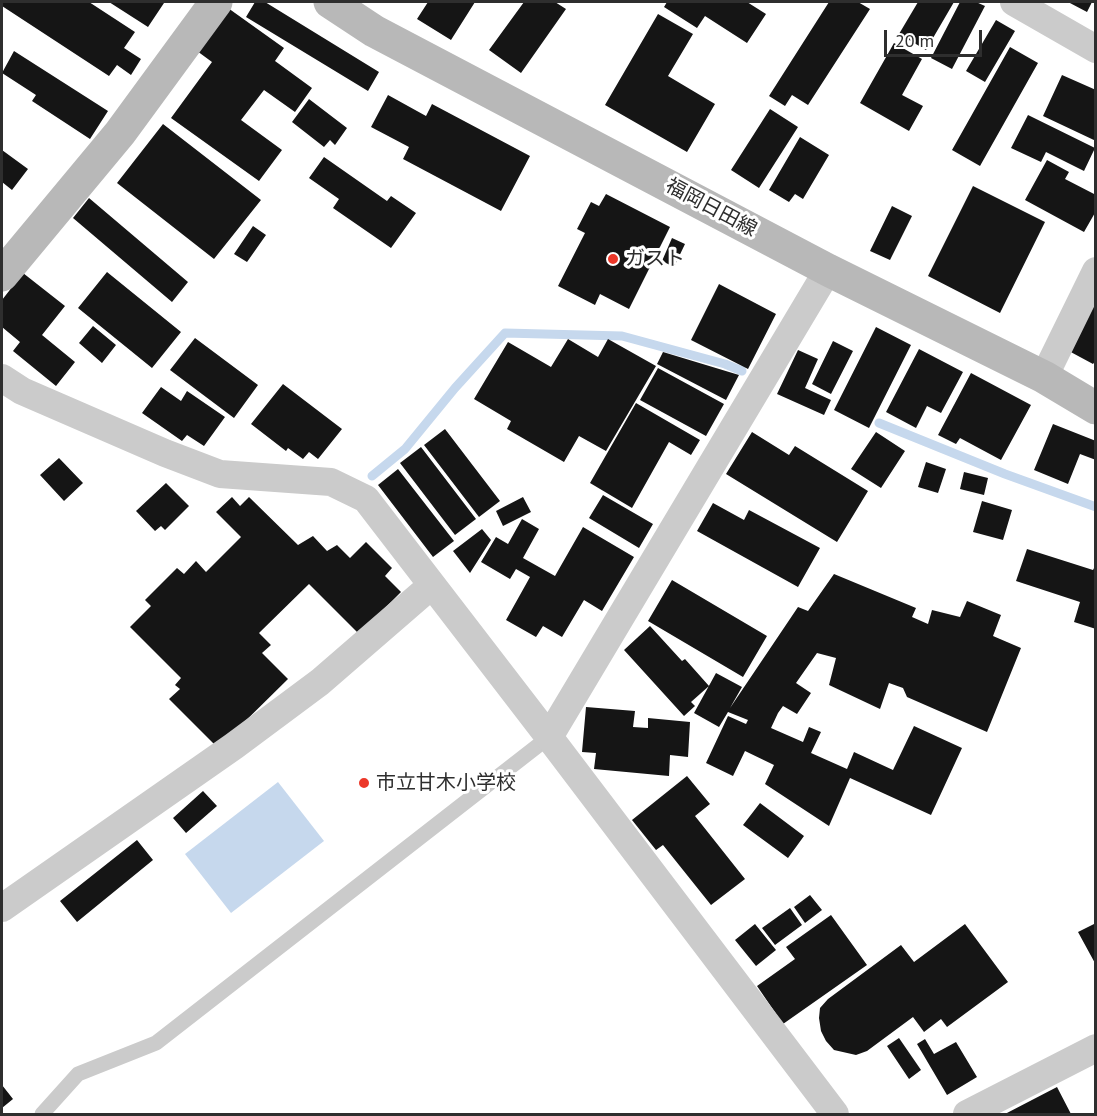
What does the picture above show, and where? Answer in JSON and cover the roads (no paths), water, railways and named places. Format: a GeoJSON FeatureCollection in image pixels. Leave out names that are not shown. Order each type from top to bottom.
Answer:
{"type":"FeatureCollection","features":[{"type":"Feature","properties":{"kind":"main road"},"geometry":{"type":"LineString","coordinates":[[2,275],[120,133],[216,2]]}},
{"type":"Feature","properties":{"kind":"main road","name":"福岡日田線"},"geometry":{"type":"LineString","coordinates":[[330,2],[374,31],[828,270],[1044,377],[1095,408]]}},
{"type":"Feature","properties":{"kind":"street"},"geometry":{"type":"LineString","coordinates":[[1014,2],[1095,49]]}},
{"type":"Feature","properties":{"kind":"street"},"geometry":{"type":"LineString","coordinates":[[549,737],[828,270]]}},
{"type":"Feature","properties":{"kind":"street"},"geometry":{"type":"LineString","coordinates":[[1044,377],[1095,271]]}},
{"type":"Feature","properties":{"kind":"street"},"geometry":{"type":"LineString","coordinates":[[2,378],[22,391],[220,474],[331,482],[366,499],[835,1114]]}},
{"type":"Feature","properties":{"kind":"street"},"geometry":{"type":"LineString","coordinates":[[2,908],[234,746],[320,682],[432,585]]}},
{"type":"Feature","properties":{"kind":"street"},"geometry":{"type":"LineString","coordinates":[[967,1114],[1095,1048]]}},
{"type":"Feature","properties":{"kind":"lane"},"geometry":{"type":"LineString","coordinates":[[42,1114],[78,1074],[156,1043],[549,737]]}},
{"type":"Feature","properties":{"kind":"water"},"geometry":{"type":"Polygon","coordinates":[[[278,782],[324,841],[231,913],[185,854],[278,782]]]}},
{"type":"Feature","properties":{"kind":"waterway"},"geometry":{"type":"LineString","coordinates":[[372,476],[405,449],[455,388],[505,333],[622,336],[725,364],[742,371]]}},
{"type":"Feature","properties":{"kind":"waterway"},"geometry":{"type":"LineString","coordinates":[[879,423],[1005,474],[1096,507]]}},
{"type":"Feature","properties":{"kind":"place","name":"ガスト"},"geometry":{"type":"Point","coordinates":[613,259]}},
{"type":"Feature","properties":{"kind":"place","name":"市立甘木小学校"},"geometry":{"type":"Point","coordinates":[364,783]}}]}
